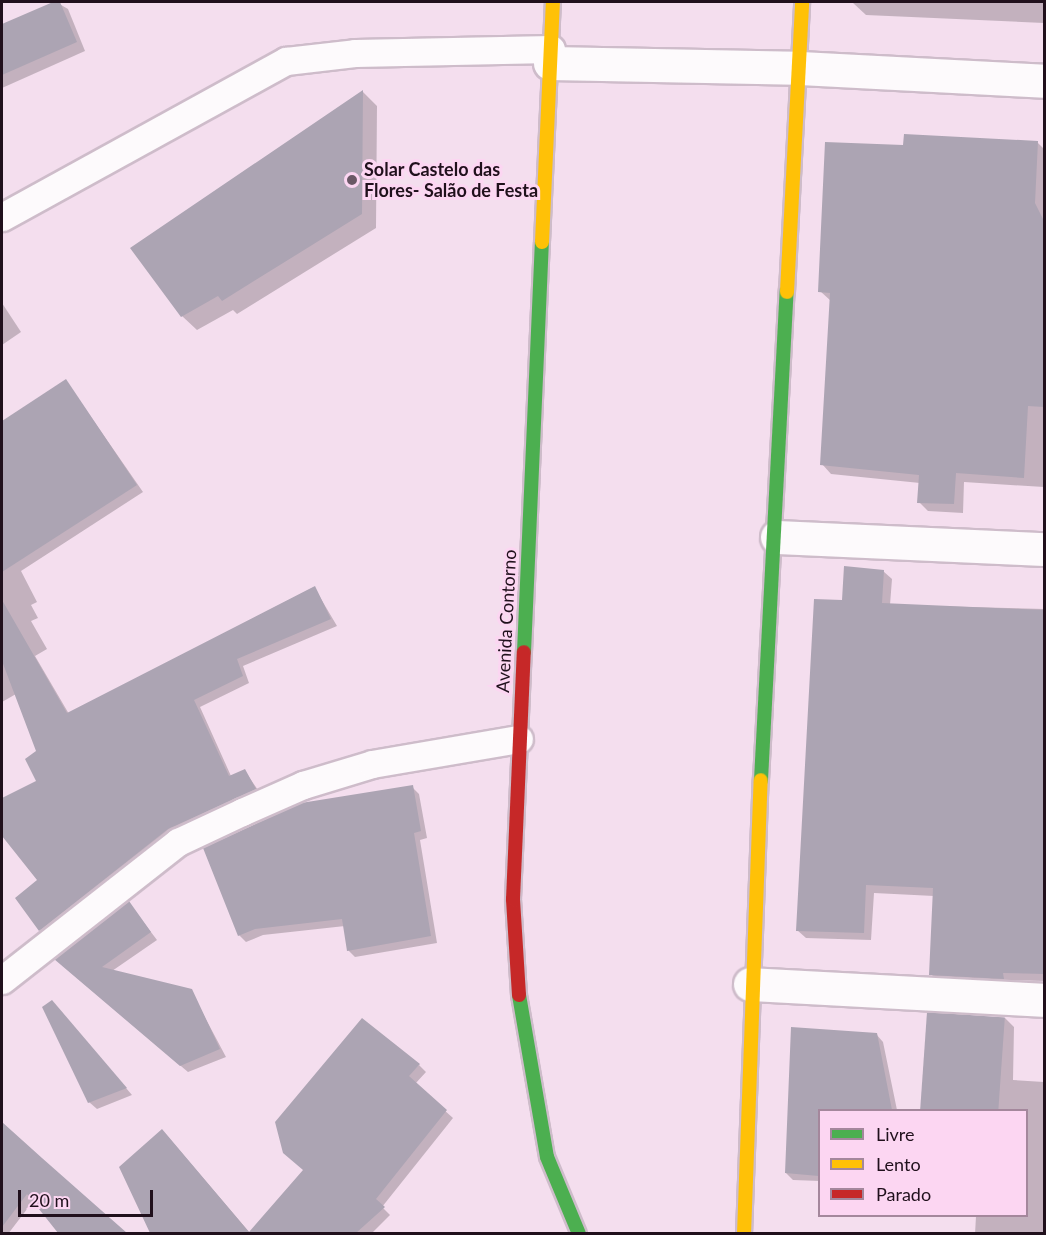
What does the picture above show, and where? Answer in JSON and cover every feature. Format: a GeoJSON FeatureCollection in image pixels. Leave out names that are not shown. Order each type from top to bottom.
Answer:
{"type":"FeatureCollection","features":[{"type":"Feature","properties":{"kind":"street","name":"Avenida Contorno"},"geometry":{"type":"LineString","coordinates":[[553,2],[513,899],[521,1032],[547,1156],[579,1233]]}},
{"type":"Feature","properties":{"kind":"street"},"geometry":{"type":"LineString","coordinates":[[744,1233],[750,984],[777,537],[802,2]]}},
{"type":"Feature","properties":{"kind":"street"},"geometry":{"type":"LineString","coordinates":[[550,56],[1044,81]]}},
{"type":"Feature","properties":{"kind":"street"},"geometry":{"type":"LineString","coordinates":[[777,537],[1044,549]]}},
{"type":"Feature","properties":{"kind":"street"},"geometry":{"type":"LineString","coordinates":[[750,984],[1044,1000]]}},
{"type":"Feature","properties":{"kind":"lane"},"geometry":{"type":"LineString","coordinates":[[2,217],[286,61],[321,54],[550,56]]}},
{"type":"Feature","properties":{"kind":"lane"},"geometry":{"type":"LineString","coordinates":[[2,980],[178,842],[303,785],[372,764],[519,739]]}},
{"type":"Feature","properties":{"kind":"building"},"geometry":{"type":"Polygon","coordinates":[[[53,2],[60,2],[77,42],[2,75],[2,24],[53,2]]]}},
{"type":"Feature","properties":{"kind":"building"},"geometry":{"type":"Polygon","coordinates":[[[363,90],[362,214],[222,301],[218,296],[181,317],[130,248],[363,90]]]}},
{"type":"Feature","properties":{"kind":"building"},"geometry":{"type":"Polygon","coordinates":[[[904,134],[1038,141],[1035,203],[1044,221],[1044,407],[1028,406],[1024,478],[956,473],[954,504],[917,503],[919,475],[820,465],[830,293],[818,292],[825,142],[903,145],[904,134]]]}},
{"type":"Feature","properties":{"kind":"building"},"geometry":{"type":"Polygon","coordinates":[[[66,379],[137,485],[2,572],[2,421],[66,379]]]}},
{"type":"Feature","properties":{"kind":"building"},"geometry":{"type":"Polygon","coordinates":[[[844,566],[884,570],[882,603],[1044,610],[1044,974],[1003,973],[1004,979],[929,975],[933,888],[866,885],[864,933],[796,931],[814,599],[842,600],[844,566]]]}},
{"type":"Feature","properties":{"kind":"building"},"geometry":{"type":"Polygon","coordinates":[[[315,586],[331,619],[237,659],[243,676],[194,700],[229,776],[245,769],[256,789],[168,829],[39,931],[15,898],[37,880],[2,836],[2,798],[36,781],[25,759],[36,751],[2,661],[2,600],[67,713],[315,586]]]}},
{"type":"Feature","properties":{"kind":"building"},"geometry":{"type":"Polygon","coordinates":[[[413,785],[421,831],[414,833],[431,936],[347,951],[342,919],[255,929],[238,936],[203,848],[301,803],[413,785]]]}},
{"type":"Feature","properties":{"kind":"building"},"geometry":{"type":"Polygon","coordinates":[[[129,901],[151,932],[102,967],[192,989],[220,1049],[180,1066],[54,959],[129,901]]]}},
{"type":"Feature","properties":{"kind":"building"},"geometry":{"type":"Polygon","coordinates":[[[52,1000],[127,1088],[88,1103],[42,1007],[52,1000]]]}},
{"type":"Feature","properties":{"kind":"building"},"geometry":{"type":"Polygon","coordinates":[[[927,1012],[1005,1017],[998,1109],[920,1109],[927,1012]]]}},
{"type":"Feature","properties":{"kind":"building"},"geometry":{"type":"Polygon","coordinates":[[[362,1018],[420,1064],[409,1076],[447,1110],[376,1199],[385,1207],[356,1233],[150,1233],[119,1167],[162,1129],[249,1232],[303,1170],[283,1153],[275,1122],[362,1018]]]}},
{"type":"Feature","properties":{"kind":"building"},"geometry":{"type":"Polygon","coordinates":[[[791,1027],[877,1033],[892,1109],[818,1109],[818,1176],[785,1173],[791,1027]]]}},
{"type":"Feature","properties":{"kind":"building"},"geometry":{"type":"Polygon","coordinates":[[[2,1122],[127,1233],[58,1233],[27,1194],[2,1227],[2,1122]]]}},
{"type":"Feature","properties":{"kind":"traffic: fast"},"geometry":{"type":"LineString","coordinates":[[524,652],[542,242]]}},
{"type":"Feature","properties":{"kind":"traffic: fast"},"geometry":{"type":"LineString","coordinates":[[761,780],[787,292]]}},
{"type":"Feature","properties":{"kind":"traffic: fast"},"geometry":{"type":"LineString","coordinates":[[519,995],[547,1157],[579,1234]]}},
{"type":"Feature","properties":{"kind":"traffic: slow"},"geometry":{"type":"LineString","coordinates":[[542,242],[553,2]]}},
{"type":"Feature","properties":{"kind":"traffic: slow"},"geometry":{"type":"LineString","coordinates":[[787,292],[802,2]]}},
{"type":"Feature","properties":{"kind":"traffic: slow"},"geometry":{"type":"LineString","coordinates":[[744,1234],[761,780]]}},
{"type":"Feature","properties":{"kind":"traffic: jam"},"geometry":{"type":"LineString","coordinates":[[519,995],[513,899],[524,652]]}},
{"type":"Feature","properties":{"kind":"place","name":"Solar Castelo das Flores- Salão de Festa"},"geometry":{"type":"Point","coordinates":[352,180]}}]}
